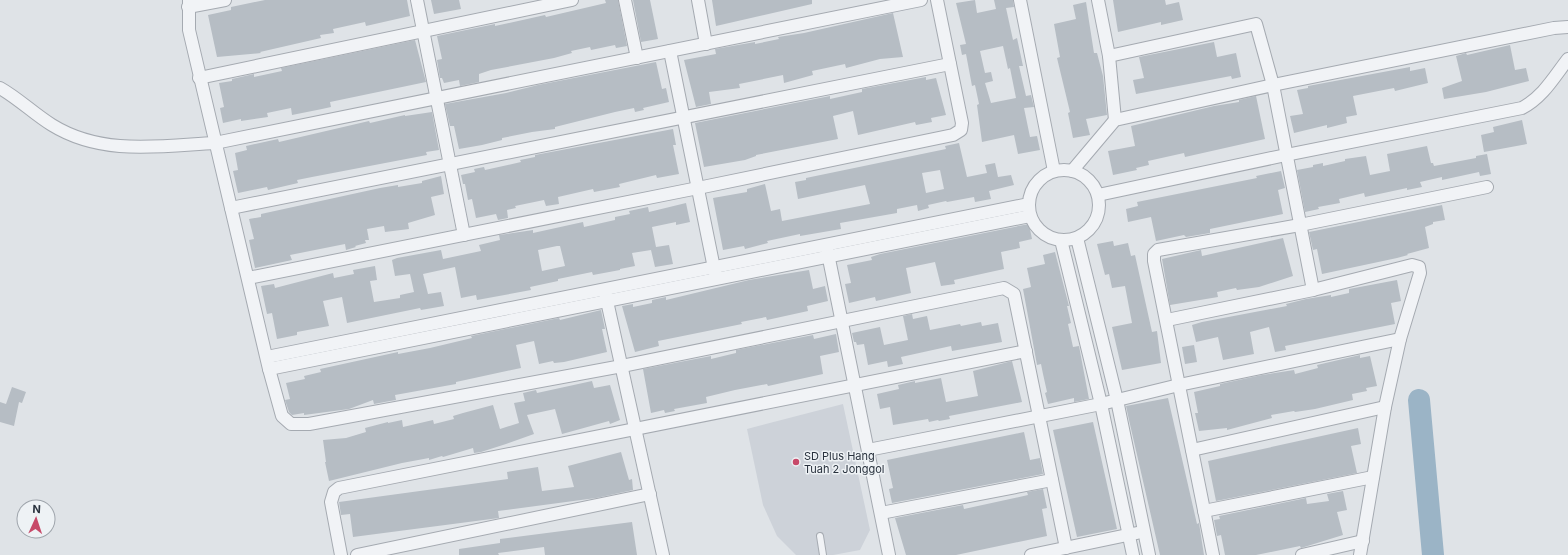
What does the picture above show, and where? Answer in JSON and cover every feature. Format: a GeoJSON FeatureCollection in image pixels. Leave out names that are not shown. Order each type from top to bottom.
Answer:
{"type":"FeatureCollection","features":[{"type":"Feature","properties":{"kind":"street"},"geometry":{"type":"LineString","coordinates":[[225,0],[189,3],[189,30],[199,78],[268,363],[282,416],[291,424],[300,425],[622,366],[1004,288],[1014,294],[1066,548]]}},
{"type":"Feature","properties":{"kind":"street"},"geometry":{"type":"LineString","coordinates":[[417,0],[464,235]]}},
{"type":"Feature","properties":{"kind":"street"},"geometry":{"type":"LineString","coordinates":[[199,78],[572,0]]}},
{"type":"Feature","properties":{"kind":"street"},"geometry":{"type":"LineString","coordinates":[[625,0],[637,58]]}},
{"type":"Feature","properties":{"kind":"street"},"geometry":{"type":"LineString","coordinates":[[698,0],[706,44]]}},
{"type":"Feature","properties":{"kind":"street"},"geometry":{"type":"LineString","coordinates":[[0,89],[53,126],[91,143],[122,147],[215,143],[921,0]]}},
{"type":"Feature","properties":{"kind":"street"},"geometry":{"type":"LineString","coordinates":[[248,278],[698,188],[953,135],[961,130],[962,123],[937,0]]}},
{"type":"Feature","properties":{"kind":"street"},"geometry":{"type":"LineString","coordinates":[[1020,0],[1054,171]]}},
{"type":"Feature","properties":{"kind":"street"},"geometry":{"type":"LineString","coordinates":[[1098,0],[1109,56],[1115,120]]}},
{"type":"Feature","properties":{"kind":"street"},"geometry":{"type":"LineString","coordinates":[[1109,56],[1256,24],[1273,85],[1313,290]]}},
{"type":"Feature","properties":{"kind":"street"},"geometry":{"type":"LineString","coordinates":[[1072,171],[1115,120],[1273,85],[1521,34],[1568,27]]}},
{"type":"Feature","properties":{"kind":"street"},"geometry":{"type":"LineString","coordinates":[[670,51],[715,273]]}},
{"type":"Feature","properties":{"kind":"street"},"geometry":{"type":"LineString","coordinates":[[1098,195],[1286,155],[1522,108],[1535,101],[1568,59]]}},
{"type":"Feature","properties":{"kind":"street"},"geometry":{"type":"LineString","coordinates":[[231,208],[950,64]]}},
{"type":"Feature","properties":{"kind":"street"},"geometry":{"type":"LineString","coordinates":[[1054,171],[1072,171],[1088,179],[1098,195],[1099,208],[1096,220],[1091,228],[1077,238],[1061,240],[1051,238],[1035,225],[1030,210],[1030,196],[1041,178],[1054,171]]}},
{"type":"Feature","properties":{"kind":"street"},"geometry":{"type":"LineString","coordinates":[[1213,555],[1154,261],[1154,254],[1158,250],[1300,225],[1487,187]]}},
{"type":"Feature","properties":{"kind":"street"},"geometry":{"type":"LineString","coordinates":[[268,363],[1030,210]]}},
{"type":"Feature","properties":{"kind":"street"},"geometry":{"type":"LineString","coordinates":[[1077,238],[1117,400],[1149,555]]}},
{"type":"Feature","properties":{"kind":"street"},"geometry":{"type":"LineString","coordinates":[[1061,240],[1101,404],[1133,555]]}},
{"type":"Feature","properties":{"kind":"street"},"geometry":{"type":"LineString","coordinates":[[828,250],[889,555]]}},
{"type":"Feature","properties":{"kind":"street"},"geometry":{"type":"LineString","coordinates":[[1167,320],[1313,290],[1412,265],[1418,265],[1420,268],[1420,273],[1400,339],[1385,407],[1360,555]]}},
{"type":"Feature","properties":{"kind":"street"},"geometry":{"type":"LineString","coordinates":[[606,295],[663,555]]}},
{"type":"Feature","properties":{"kind":"street"},"geometry":{"type":"LineString","coordinates":[[868,450],[1101,404],[1179,385],[1400,339]]}},
{"type":"Feature","properties":{"kind":"street"},"geometry":{"type":"LineString","coordinates":[[341,555],[331,502],[334,492],[339,488],[1026,351]]}},
{"type":"Feature","properties":{"kind":"street"},"geometry":{"type":"LineString","coordinates":[[1192,450],[1385,407]]}},
{"type":"Feature","properties":{"kind":"street"},"geometry":{"type":"LineString","coordinates":[[1204,510],[1373,477]]}},
{"type":"Feature","properties":{"kind":"street"},"geometry":{"type":"LineString","coordinates":[[881,513],[1052,480]]}},
{"type":"Feature","properties":{"kind":"street"},"geometry":{"type":"LineString","coordinates":[[357,555],[650,494]]}},
{"type":"Feature","properties":{"kind":"street"},"geometry":{"type":"LineString","coordinates":[[1031,555],[1144,532]]}},
{"type":"Feature","properties":{"kind":"street"},"geometry":{"type":"LineString","coordinates":[[1302,555],[1363,541]]}},
{"type":"Feature","properties":{"kind":"lane"},"geometry":{"type":"LineString","coordinates":[[820,536],[823,555]]}},
{"type":"Feature","properties":{"kind":"shaded area"},"geometry":{"type":"Polygon","coordinates":[[[843,404],[870,530],[860,550],[833,555],[796,555],[777,536],[763,505],[747,429],[843,404]]]}},
{"type":"Feature","properties":{"kind":"building"},"geometry":{"type":"Polygon","coordinates":[[[265,0],[407,0],[410,16],[366,26],[365,22],[333,29],[334,33],[320,35],[321,38],[260,52],[261,53],[217,57],[208,15],[231,10],[231,7],[265,0]]]}},
{"type":"Feature","properties":{"kind":"building"},"geometry":{"type":"Polygon","coordinates":[[[431,0],[459,0],[461,9],[434,14],[431,0]]]}},
{"type":"Feature","properties":{"kind":"building"},"geometry":{"type":"Polygon","coordinates":[[[605,0],[618,0],[627,46],[616,48],[615,45],[591,50],[590,47],[571,51],[572,53],[554,58],[491,70],[479,74],[479,82],[460,86],[459,80],[444,83],[442,78],[440,78],[437,60],[442,59],[437,36],[495,24],[495,26],[545,15],[546,17],[606,3],[605,0]]]}},
{"type":"Feature","properties":{"kind":"building"},"geometry":{"type":"Polygon","coordinates":[[[633,0],[650,0],[658,39],[641,42],[633,0]]]}},
{"type":"Feature","properties":{"kind":"building"},"geometry":{"type":"Polygon","coordinates":[[[712,0],[812,0],[812,4],[716,26],[712,0]]]}},
{"type":"Feature","properties":{"kind":"building"},"geometry":{"type":"Polygon","coordinates":[[[975,0],[977,13],[996,9],[994,0],[1013,0],[1014,7],[1006,8],[1013,40],[1017,38],[1023,66],[1019,66],[1026,96],[1031,95],[1034,107],[1024,108],[1030,137],[1037,136],[1040,150],[1018,154],[1014,135],[982,142],[977,105],[979,104],[975,85],[972,86],[966,54],[962,55],[960,45],[966,44],[956,3],[975,0]],[[1003,46],[980,51],[985,73],[991,72],[993,81],[985,83],[991,103],[1016,98],[1010,68],[1008,69],[1003,46]]]}},
{"type":"Feature","properties":{"kind":"building"},"geometry":{"type":"Polygon","coordinates":[[[1113,0],[1165,0],[1166,5],[1179,2],[1183,20],[1161,25],[1161,22],[1118,32],[1113,0]]]}},
{"type":"Feature","properties":{"kind":"building"},"geometry":{"type":"Polygon","coordinates":[[[1086,2],[1094,53],[1097,53],[1103,76],[1107,115],[1086,119],[1090,135],[1073,138],[1068,113],[1070,112],[1057,58],[1060,57],[1054,24],[1076,19],[1073,5],[1086,2]]]}},
{"type":"Feature","properties":{"kind":"building"},"geometry":{"type":"Polygon","coordinates":[[[893,13],[903,57],[880,59],[846,68],[845,64],[812,71],[813,75],[784,83],[783,75],[739,84],[740,88],[709,92],[711,104],[696,107],[684,60],[716,54],[715,49],[755,42],[755,44],[779,39],[778,37],[804,33],[893,13]]]}},
{"type":"Feature","properties":{"kind":"building"},"geometry":{"type":"Polygon","coordinates":[[[415,40],[426,82],[330,102],[331,107],[322,109],[292,115],[291,108],[267,113],[268,117],[241,121],[241,119],[223,123],[220,108],[224,107],[219,83],[232,81],[232,79],[254,74],[254,77],[282,71],[281,68],[415,40]]]}},
{"type":"Feature","properties":{"kind":"building"},"geometry":{"type":"Polygon","coordinates":[[[1214,42],[1217,57],[1236,53],[1241,77],[1232,79],[1231,76],[1136,94],[1133,80],[1144,78],[1139,57],[1214,42]]]}},
{"type":"Feature","properties":{"kind":"building"},"geometry":{"type":"Polygon","coordinates":[[[1510,45],[1515,70],[1526,68],[1529,81],[1486,92],[1444,99],[1442,88],[1462,81],[1456,56],[1466,53],[1467,55],[1510,45]]]}},
{"type":"Feature","properties":{"kind":"building"},"geometry":{"type":"Polygon","coordinates":[[[656,62],[662,89],[666,88],[669,102],[643,108],[644,110],[635,112],[634,108],[615,112],[555,127],[555,129],[502,138],[502,140],[459,149],[454,126],[450,126],[445,104],[656,62]]]}},
{"type":"Feature","properties":{"kind":"building"},"geometry":{"type":"Polygon","coordinates":[[[1410,67],[1410,71],[1425,68],[1428,83],[1395,91],[1394,88],[1353,96],[1357,115],[1346,117],[1347,123],[1327,128],[1327,125],[1294,133],[1290,116],[1303,114],[1297,90],[1308,88],[1308,86],[1410,67]]]}},
{"type":"Feature","properties":{"kind":"building"},"geometry":{"type":"Polygon","coordinates":[[[926,77],[926,80],[936,78],[946,115],[931,118],[932,122],[916,125],[915,122],[858,135],[853,111],[833,116],[838,139],[756,155],[745,160],[704,167],[695,123],[830,96],[830,99],[862,92],[862,89],[926,77]]]}},
{"type":"Feature","properties":{"kind":"building"},"geometry":{"type":"Polygon","coordinates":[[[1256,96],[1265,139],[1185,157],[1184,153],[1148,161],[1149,165],[1136,168],[1137,170],[1113,175],[1108,151],[1135,146],[1131,126],[1214,106],[1239,102],[1239,100],[1256,96]]]}},
{"type":"Feature","properties":{"kind":"building"},"geometry":{"type":"Polygon","coordinates":[[[432,112],[439,150],[426,152],[427,155],[297,180],[298,183],[268,190],[267,187],[238,193],[233,171],[238,170],[235,153],[247,150],[246,146],[278,139],[279,142],[369,121],[370,123],[405,115],[432,112]]]}},
{"type":"Feature","properties":{"kind":"building"},"geometry":{"type":"Polygon","coordinates":[[[1522,120],[1527,144],[1484,152],[1481,135],[1494,132],[1493,127],[1522,120]]]}},
{"type":"Feature","properties":{"kind":"building"},"geometry":{"type":"Polygon","coordinates":[[[673,129],[676,145],[673,145],[679,174],[657,178],[656,175],[619,184],[620,187],[594,192],[593,189],[558,197],[559,204],[546,206],[544,200],[515,206],[516,208],[507,210],[508,218],[498,220],[496,214],[476,218],[472,199],[468,200],[465,184],[463,184],[461,175],[475,172],[474,169],[484,167],[485,170],[521,162],[520,160],[535,157],[535,155],[673,129]]]}},
{"type":"Feature","properties":{"kind":"building"},"geometry":{"type":"Polygon","coordinates":[[[959,143],[967,177],[987,173],[985,165],[995,163],[998,177],[1011,175],[1014,185],[989,191],[991,199],[975,202],[974,197],[946,201],[928,205],[929,208],[918,211],[917,205],[897,209],[897,213],[840,223],[841,229],[800,236],[800,234],[767,241],[768,243],[745,249],[744,246],[723,250],[713,198],[747,192],[747,189],[765,184],[771,211],[780,209],[782,221],[870,204],[865,185],[798,199],[795,182],[806,180],[806,178],[946,149],[945,146],[959,143]],[[940,170],[922,173],[926,193],[944,189],[940,170]]]}},
{"type":"Feature","properties":{"kind":"building"},"geometry":{"type":"Polygon","coordinates":[[[1427,146],[1431,163],[1433,163],[1434,166],[1476,158],[1476,156],[1487,154],[1491,174],[1480,176],[1479,172],[1442,180],[1442,177],[1420,182],[1422,187],[1407,190],[1407,188],[1365,197],[1364,193],[1339,199],[1340,203],[1318,207],[1319,209],[1305,212],[1297,170],[1313,167],[1313,165],[1323,163],[1323,166],[1345,161],[1345,159],[1366,156],[1370,175],[1390,171],[1387,154],[1427,146]]]}},
{"type":"Feature","properties":{"kind":"building"},"geometry":{"type":"Polygon","coordinates":[[[1281,171],[1285,188],[1278,190],[1283,214],[1210,229],[1210,233],[1186,237],[1184,235],[1156,241],[1151,217],[1128,222],[1126,209],[1138,206],[1137,202],[1257,178],[1256,176],[1281,171]]]}},
{"type":"Feature","properties":{"kind":"building"},"geometry":{"type":"Polygon","coordinates":[[[441,176],[444,194],[431,197],[435,215],[408,223],[409,229],[385,232],[384,226],[367,229],[369,240],[365,240],[366,243],[355,246],[356,247],[346,250],[345,244],[290,255],[292,260],[255,268],[249,240],[254,239],[249,219],[261,217],[261,214],[380,188],[422,183],[422,181],[441,176]]]}},
{"type":"Feature","properties":{"kind":"building"},"geometry":{"type":"Polygon","coordinates":[[[686,203],[690,222],[676,225],[676,222],[652,227],[656,247],[669,245],[673,264],[655,267],[651,250],[632,253],[635,266],[593,275],[592,272],[558,279],[558,281],[530,287],[531,290],[477,300],[476,295],[461,298],[455,267],[423,274],[428,294],[441,292],[444,306],[421,310],[420,308],[347,323],[342,297],[323,301],[329,326],[297,332],[297,335],[277,339],[272,313],[267,314],[261,286],[274,284],[275,288],[333,273],[334,278],[354,274],[353,270],[375,266],[377,280],[370,281],[374,302],[400,298],[400,295],[414,292],[410,274],[395,276],[392,260],[397,258],[441,250],[443,259],[481,251],[479,245],[500,240],[499,235],[533,230],[533,233],[583,222],[584,227],[615,220],[615,217],[630,214],[629,211],[648,207],[649,212],[686,203]],[[560,246],[538,250],[542,271],[565,266],[560,246]]]}},
{"type":"Feature","properties":{"kind":"building"},"geometry":{"type":"Polygon","coordinates":[[[1442,205],[1445,220],[1433,222],[1433,224],[1425,227],[1429,248],[1397,258],[1322,274],[1317,249],[1313,250],[1309,232],[1442,205]]]}},
{"type":"Feature","properties":{"kind":"building"},"geometry":{"type":"Polygon","coordinates":[[[1029,224],[1032,239],[1019,242],[1020,248],[1001,252],[1004,269],[954,280],[955,284],[941,286],[935,262],[906,268],[911,293],[876,301],[875,297],[849,303],[845,284],[851,283],[847,265],[872,260],[871,257],[880,254],[1029,224]]]}},
{"type":"Feature","properties":{"kind":"building"},"geometry":{"type":"Polygon","coordinates":[[[1283,238],[1293,276],[1259,287],[1237,290],[1236,288],[1217,292],[1218,297],[1170,305],[1162,259],[1201,250],[1202,256],[1283,238]]]}},
{"type":"Feature","properties":{"kind":"building"},"geometry":{"type":"Polygon","coordinates":[[[1113,241],[1114,246],[1128,243],[1131,256],[1135,255],[1152,332],[1157,331],[1161,363],[1122,370],[1112,327],[1132,323],[1125,286],[1112,288],[1109,274],[1105,275],[1097,244],[1113,241]]]}},
{"type":"Feature","properties":{"kind":"building"},"geometry":{"type":"Polygon","coordinates":[[[1055,252],[1069,306],[1067,306],[1071,323],[1068,324],[1073,347],[1079,346],[1089,399],[1074,402],[1074,398],[1048,404],[1041,364],[1037,365],[1023,289],[1031,287],[1027,268],[1045,264],[1043,255],[1055,252]]]}},
{"type":"Feature","properties":{"kind":"building"},"geometry":{"type":"Polygon","coordinates":[[[809,270],[813,289],[825,286],[828,301],[807,306],[808,311],[767,320],[766,317],[741,322],[742,324],[658,341],[659,346],[635,352],[622,306],[633,304],[633,307],[652,303],[652,300],[666,297],[666,300],[749,280],[809,270]]]}},
{"type":"Feature","properties":{"kind":"building"},"geometry":{"type":"Polygon","coordinates":[[[1397,280],[1401,301],[1391,303],[1395,324],[1285,346],[1286,350],[1275,352],[1269,327],[1250,332],[1254,354],[1223,360],[1218,337],[1196,342],[1192,325],[1287,306],[1286,304],[1306,299],[1331,295],[1331,297],[1349,293],[1349,289],[1397,280]]]}},
{"type":"Feature","properties":{"kind":"building"},"geometry":{"type":"Polygon","coordinates":[[[601,310],[605,329],[602,329],[607,352],[564,362],[554,363],[553,361],[539,364],[534,341],[516,345],[521,368],[456,382],[456,384],[395,395],[396,400],[374,404],[373,400],[349,409],[304,415],[304,413],[292,415],[289,412],[285,400],[290,399],[286,383],[305,379],[304,376],[321,372],[320,369],[398,352],[398,354],[430,348],[472,338],[471,336],[559,318],[560,320],[601,310]]]}},
{"type":"Feature","properties":{"kind":"building"},"geometry":{"type":"Polygon","coordinates":[[[912,314],[913,319],[927,316],[930,330],[960,324],[961,326],[981,322],[982,326],[998,323],[1002,342],[952,351],[951,346],[901,357],[903,364],[888,367],[887,361],[868,365],[864,344],[857,345],[856,342],[854,342],[852,333],[880,327],[884,345],[908,340],[903,316],[912,314]]]}},
{"type":"Feature","properties":{"kind":"building"},"geometry":{"type":"Polygon","coordinates":[[[836,334],[839,352],[820,356],[823,374],[768,386],[767,384],[735,390],[706,397],[707,403],[674,409],[675,411],[665,413],[664,410],[651,413],[643,369],[711,356],[711,359],[736,353],[736,350],[813,335],[814,339],[836,334]]]}},
{"type":"Feature","properties":{"kind":"building"},"geometry":{"type":"Polygon","coordinates":[[[1194,345],[1197,362],[1185,364],[1182,347],[1194,345]]]}},
{"type":"Feature","properties":{"kind":"building"},"geometry":{"type":"Polygon","coordinates":[[[1360,355],[1360,358],[1370,356],[1377,386],[1366,388],[1367,391],[1352,394],[1353,400],[1315,409],[1271,415],[1272,418],[1227,430],[1227,428],[1199,431],[1195,413],[1198,413],[1194,392],[1220,386],[1220,384],[1262,375],[1294,370],[1295,374],[1318,368],[1317,365],[1360,355]]]}},
{"type":"Feature","properties":{"kind":"building"},"geometry":{"type":"Polygon","coordinates":[[[1012,361],[1022,402],[949,416],[950,419],[939,421],[929,422],[928,419],[893,425],[890,407],[880,409],[877,394],[899,389],[898,385],[915,381],[915,383],[941,378],[946,402],[978,396],[973,371],[1012,361]]]}},
{"type":"Feature","properties":{"kind":"building"},"geometry":{"type":"Polygon","coordinates":[[[592,381],[594,388],[610,385],[620,420],[610,424],[609,421],[562,434],[555,409],[527,415],[534,434],[481,452],[474,453],[473,448],[443,457],[402,463],[329,481],[325,462],[323,440],[346,438],[366,432],[365,428],[388,422],[402,420],[403,427],[433,420],[434,424],[454,419],[453,416],[493,405],[500,429],[519,423],[514,403],[525,401],[523,393],[536,390],[537,393],[592,381]]]}},
{"type":"Feature","properties":{"kind":"building"},"geometry":{"type":"Polygon","coordinates":[[[12,387],[26,392],[22,403],[19,402],[14,426],[0,422],[0,402],[6,404],[12,387]]]}},
{"type":"Feature","properties":{"kind":"building"},"geometry":{"type":"Polygon","coordinates":[[[1168,398],[1197,524],[1199,523],[1204,555],[1160,555],[1129,420],[1126,406],[1168,398]]]}},
{"type":"Feature","properties":{"kind":"building"},"geometry":{"type":"Polygon","coordinates":[[[1093,422],[1117,529],[1077,537],[1053,430],[1093,422]]]}},
{"type":"Feature","properties":{"kind":"building"},"geometry":{"type":"Polygon","coordinates":[[[1358,428],[1361,444],[1351,446],[1357,473],[1216,501],[1208,461],[1358,428]]]}},
{"type":"Feature","properties":{"kind":"building"},"geometry":{"type":"Polygon","coordinates":[[[1024,432],[1030,460],[1040,458],[1043,474],[892,503],[889,489],[893,488],[887,460],[1024,432]]]}},
{"type":"Feature","properties":{"kind":"building"},"geometry":{"type":"Polygon","coordinates":[[[621,452],[629,480],[632,479],[633,490],[596,498],[498,511],[499,518],[353,537],[350,514],[341,515],[339,502],[508,479],[507,472],[538,467],[542,491],[574,487],[568,466],[621,452]]]}},
{"type":"Feature","properties":{"kind":"building"},"geometry":{"type":"Polygon","coordinates":[[[1043,489],[1047,508],[1042,509],[1047,536],[956,555],[906,555],[895,518],[963,505],[964,509],[1028,495],[1027,492],[1043,489]]]}},
{"type":"Feature","properties":{"kind":"building"},"geometry":{"type":"Polygon","coordinates":[[[1343,491],[1347,510],[1337,512],[1343,535],[1301,548],[1300,546],[1256,555],[1225,555],[1221,535],[1217,536],[1214,520],[1220,519],[1219,516],[1306,498],[1307,504],[1329,501],[1327,494],[1343,491]]]}},
{"type":"Feature","properties":{"kind":"building"},"geometry":{"type":"Polygon","coordinates":[[[632,522],[637,555],[545,555],[544,547],[498,553],[499,555],[459,555],[459,549],[500,543],[500,539],[632,522]]]}},
{"type":"Feature","properties":{"kind":"waterway"},"geometry":{"type":"LineString","coordinates":[[1419,400],[1433,555]]}},
{"type":"Feature","properties":{"kind":"place","name":"SD Plus Hang Tuah 2 Jonggol"},"geometry":{"type":"Point","coordinates":[796,462]}}]}
